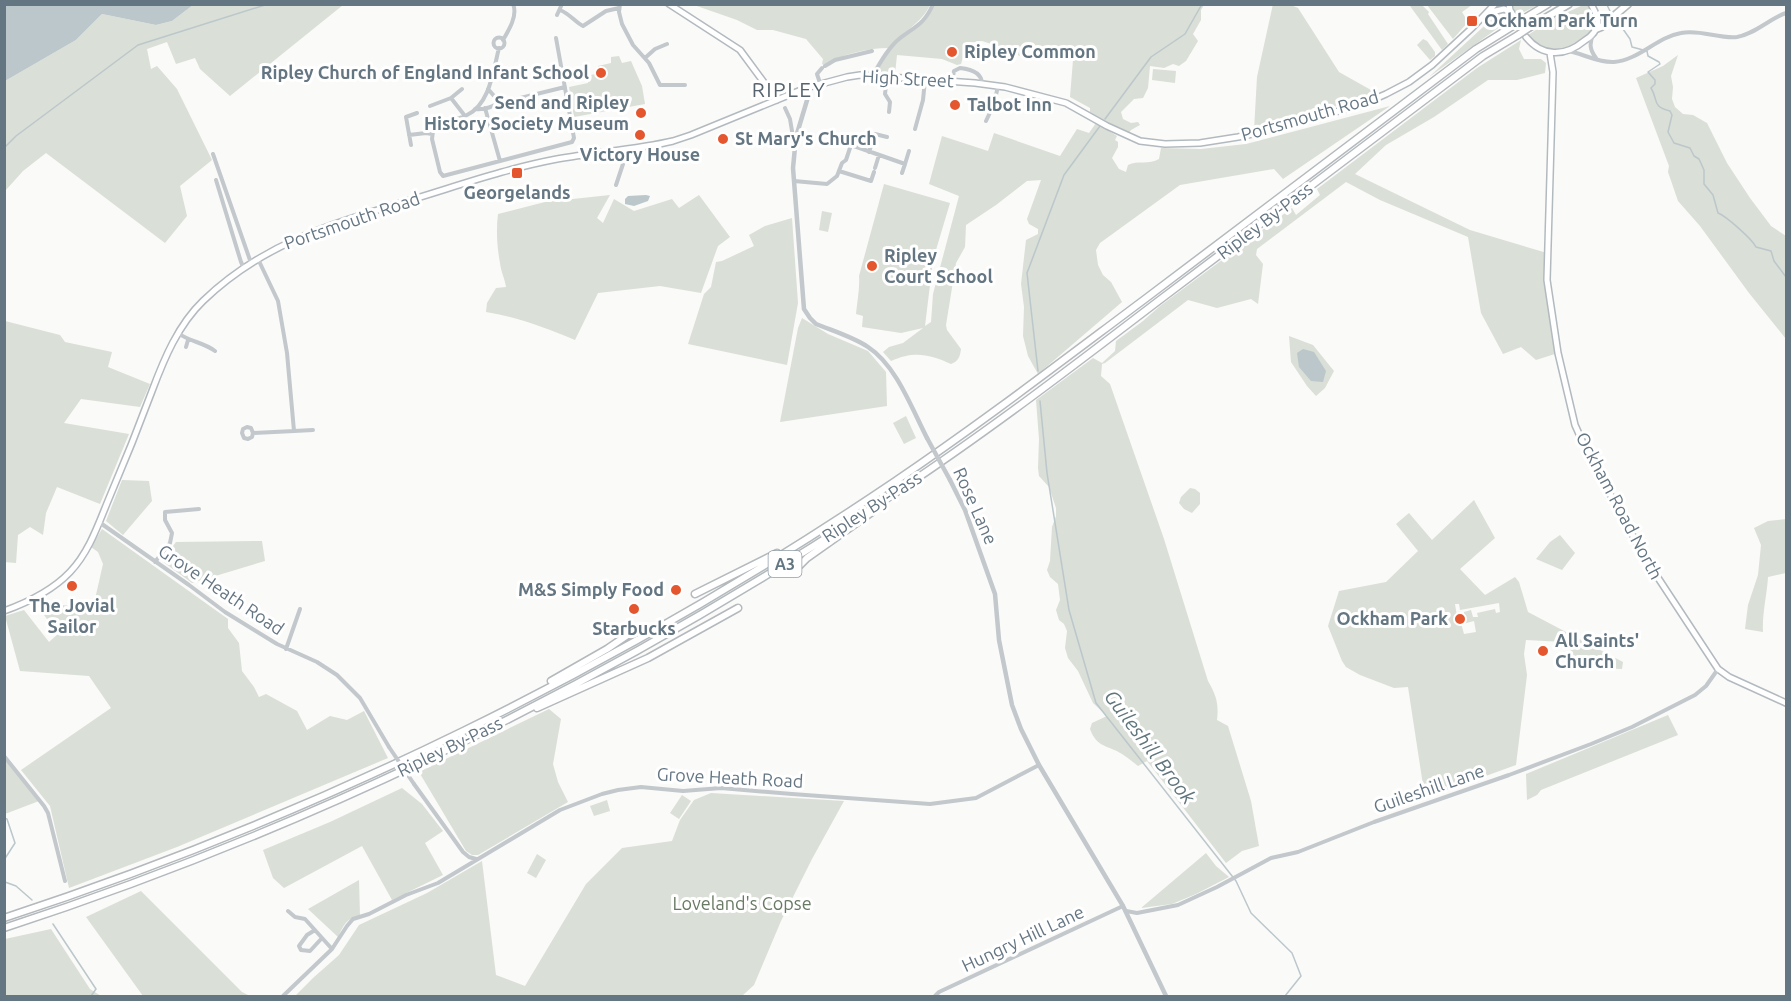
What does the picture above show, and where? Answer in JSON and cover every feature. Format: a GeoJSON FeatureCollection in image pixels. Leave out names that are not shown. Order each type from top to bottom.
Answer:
{"type":"FeatureCollection","features":[{"type":"Feature","properties":{"kind":"highway","name":"Ripley By-Pass"},"geometry":{"type":"LineString","coordinates":[[4,918],[128,875],[301,807],[483,721],[689,610],[834,522],[960,437],[1476,49],[1548,4]]}},
{"type":"Feature","properties":{"kind":"highway","name":"Ripley By-Pass"},"geometry":{"type":"LineString","coordinates":[[4,928],[132,884],[305,815],[403,771],[486,730],[616,663],[695,618],[898,491],[998,422],[1483,56],[1569,4]]}},
{"type":"Feature","properties":{"kind":"highway"},"geometry":{"type":"LineString","coordinates":[[1595,31],[1628,4]]}},
{"type":"Feature","properties":{"kind":"highway"},"geometry":{"type":"LineString","coordinates":[[796,569],[807,558],[860,522],[898,491]]}},
{"type":"Feature","properties":{"kind":"highway"},"geometry":{"type":"LineString","coordinates":[[695,594],[834,522]]}},
{"type":"Feature","properties":{"kind":"highway"},"geometry":{"type":"LineString","coordinates":[[486,730],[648,658],[738,608]]}},
{"type":"Feature","properties":{"kind":"highway"},"geometry":{"type":"LineString","coordinates":[[483,721],[629,634]]}},
{"type":"Feature","properties":{"kind":"main road"},"geometry":{"type":"LineString","coordinates":[[669,4],[740,50],[777,100]]}},
{"type":"Feature","properties":{"kind":"main road","name":"Portsmouth Road"},"geometry":{"type":"LineString","coordinates":[[1107,126],[1127,137],[1143,142],[1200,143],[1246,136],[1361,105],[1399,88],[1422,73],[1495,4]]}},
{"type":"Feature","properties":{"kind":"main road"},"geometry":{"type":"LineString","coordinates":[[1487,13],[1504,9],[1513,15],[1509,4]]}},
{"type":"Feature","properties":{"kind":"main road"},"geometry":{"type":"LineString","coordinates":[[1526,37],[1536,47],[1550,53],[1566,52],[1579,45],[1595,31],[1597,17],[1591,4]]}},
{"type":"Feature","properties":{"kind":"main road","name":"Ockham Road North"},"geometry":{"type":"LineString","coordinates":[[1553,72],[1557,61],[1566,52]]}},
{"type":"Feature","properties":{"kind":"main road","name":"Ockham Road North"},"geometry":{"type":"LineString","coordinates":[[1550,53],[1553,72],[1546,280],[1558,354],[1575,426],[1645,558],[1718,669],[1729,677],[1786,703]]}},
{"type":"Feature","properties":{"kind":"main road","name":"High Street"},"geometry":{"type":"LineString","coordinates":[[777,100],[820,83],[847,77],[873,75],[952,81],[998,85],[1046,97],[1066,103],[1107,126]]}},
{"type":"Feature","properties":{"kind":"main road","name":"Portsmouth Road"},"geometry":{"type":"LineString","coordinates":[[4,611],[38,596],[60,582],[80,560],[99,522],[159,372],[178,333],[191,313],[202,302],[251,262],[313,231],[453,187],[546,161],[629,149],[686,137],[777,100]]}},
{"type":"Feature","properties":{"kind":"street"},"geometry":{"type":"LineString","coordinates":[[513,4],[515,13],[503,40],[503,46],[499,48],[488,89],[475,109],[465,116],[436,128],[432,134],[440,172],[444,176],[571,143],[574,138],[556,38]]}},
{"type":"Feature","properties":{"kind":"street"},"geometry":{"type":"LineString","coordinates":[[873,75],[895,43],[920,25],[930,13],[933,4]]}},
{"type":"Feature","properties":{"kind":"street"},"geometry":{"type":"LineString","coordinates":[[556,15],[561,7],[571,19],[583,26],[606,11],[619,7],[622,24],[633,45],[645,58],[660,85],[685,85]]}},
{"type":"Feature","properties":{"kind":"street"},"geometry":{"type":"LineString","coordinates":[[1566,52],[1614,62],[1636,56],[1666,37],[1683,32],[1742,36],[1786,13]]}},
{"type":"Feature","properties":{"kind":"street"},"geometry":{"type":"LineString","coordinates":[[1595,31],[1590,41],[1590,48],[1597,59]]}},
{"type":"Feature","properties":{"kind":"street"},"geometry":{"type":"LineString","coordinates":[[499,48],[494,46],[494,41],[498,38],[503,40]]}},
{"type":"Feature","properties":{"kind":"street"},"geometry":{"type":"LineString","coordinates":[[645,58],[655,49],[667,44]]}},
{"type":"Feature","properties":{"kind":"street"},"geometry":{"type":"LineString","coordinates":[[820,83],[817,75],[824,67],[836,60],[872,51]]}},
{"type":"Feature","properties":{"kind":"street"},"geometry":{"type":"LineString","coordinates":[[952,81],[954,71],[960,68],[975,72],[980,76],[982,84]]}},
{"type":"Feature","properties":{"kind":"street"},"geometry":{"type":"LineString","coordinates":[[887,76],[885,94],[890,102],[889,112]]}},
{"type":"Feature","properties":{"kind":"street"},"geometry":{"type":"LineString","coordinates":[[915,129],[923,100],[925,80]]}},
{"type":"Feature","properties":{"kind":"street"},"geometry":{"type":"LineString","coordinates":[[987,121],[998,85]]}},
{"type":"Feature","properties":{"kind":"street"},"geometry":{"type":"LineString","coordinates":[[488,89],[500,100],[509,101],[565,87]]}},
{"type":"Feature","properties":{"kind":"street","name":"Rose Lane"},"geometry":{"type":"LineString","coordinates":[[806,88],[807,100],[795,146],[793,181],[802,296],[806,313],[816,324],[864,344],[880,357],[892,372],[950,480],[965,510],[995,594],[999,640],[1012,705],[1021,729],[1039,765],[1125,909],[1166,996]]}},
{"type":"Feature","properties":{"kind":"street"},"geometry":{"type":"LineString","coordinates":[[430,106],[451,98],[462,89]]}},
{"type":"Feature","properties":{"kind":"street"},"geometry":{"type":"LineString","coordinates":[[451,98],[465,116]]}},
{"type":"Feature","properties":{"kind":"street"},"geometry":{"type":"LineString","coordinates":[[475,109],[497,104],[500,100]]}},
{"type":"Feature","properties":{"kind":"street"},"geometry":{"type":"LineString","coordinates":[[485,108],[500,161]]}},
{"type":"Feature","properties":{"kind":"street","name":"Rose Lane"},"geometry":{"type":"LineString","coordinates":[[785,108],[790,119],[795,146]]}},
{"type":"Feature","properties":{"kind":"street"},"geometry":{"type":"LineString","coordinates":[[411,145],[406,117],[417,113]]}},
{"type":"Feature","properties":{"kind":"street"},"geometry":{"type":"LineString","coordinates":[[790,119],[800,121]]}},
{"type":"Feature","properties":{"kind":"street"},"geometry":{"type":"LineString","coordinates":[[409,135],[432,134]]}},
{"type":"Feature","properties":{"kind":"street"},"geometry":{"type":"LineString","coordinates":[[869,152],[875,134],[887,137]]}},
{"type":"Feature","properties":{"kind":"street"},"geometry":{"type":"LineString","coordinates":[[793,181],[827,184],[837,176],[851,145],[905,164]]}},
{"type":"Feature","properties":{"kind":"street"},"geometry":{"type":"LineString","coordinates":[[616,184],[629,149]]}},
{"type":"Feature","properties":{"kind":"street"},"geometry":{"type":"LineString","coordinates":[[902,173],[909,151]]}},
{"type":"Feature","properties":{"kind":"street"},"geometry":{"type":"LineString","coordinates":[[213,154],[251,262]]}},
{"type":"Feature","properties":{"kind":"street"},"geometry":{"type":"LineString","coordinates":[[839,171],[871,181],[879,155]]}},
{"type":"Feature","properties":{"kind":"street"},"geometry":{"type":"LineString","coordinates":[[216,180],[244,268]]}},
{"type":"Feature","properties":{"kind":"street"},"geometry":{"type":"LineString","coordinates":[[258,258],[278,301],[287,353],[294,430]]}},
{"type":"Feature","properties":{"kind":"street"},"geometry":{"type":"LineString","coordinates":[[178,333],[188,340],[204,344],[215,351]]}},
{"type":"Feature","properties":{"kind":"street"},"geometry":{"type":"LineString","coordinates":[[186,347],[188,340]]}},
{"type":"Feature","properties":{"kind":"street"},"geometry":{"type":"LineString","coordinates":[[253,433],[313,430]]}},
{"type":"Feature","properties":{"kind":"street"},"geometry":{"type":"LineString","coordinates":[[155,562],[170,543],[172,533],[165,520],[165,512],[199,508]]}},
{"type":"Feature","properties":{"kind":"street","name":"Grove Heath Road"},"geometry":{"type":"LineString","coordinates":[[99,522],[225,612],[286,649],[323,665],[344,681],[360,698],[414,784],[469,857],[477,859],[560,810],[618,790],[641,787],[683,791],[721,788],[945,803],[976,798],[1039,765]]}},
{"type":"Feature","properties":{"kind":"street"},"geometry":{"type":"LineString","coordinates":[[286,649],[300,609]]}},
{"type":"Feature","properties":{"kind":"street","name":"Guileshill Lane"},"geometry":{"type":"LineString","coordinates":[[1125,909],[1137,913],[1178,905],[1271,858],[1298,852],[1374,822],[1509,775],[1632,727],[1695,695],[1706,686],[1718,669]]}},
{"type":"Feature","properties":{"kind":"street"},"geometry":{"type":"LineString","coordinates":[[4,756],[48,813],[65,880]]}},
{"type":"Feature","properties":{"kind":"street"},"geometry":{"type":"LineString","coordinates":[[463,852],[465,865]]}},
{"type":"Feature","properties":{"kind":"street"},"geometry":{"type":"LineString","coordinates":[[284,996],[332,949],[353,919],[438,883],[477,859]]}},
{"type":"Feature","properties":{"kind":"street","name":"Hungry Hill Lane"},"geometry":{"type":"LineString","coordinates":[[935,996],[939,992],[1125,909]]}},
{"type":"Feature","properties":{"kind":"street"},"geometry":{"type":"LineString","coordinates":[[288,911],[295,917],[305,919],[332,949]]}},
{"type":"Feature","properties":{"kind":"street"},"geometry":{"type":"LineString","coordinates":[[1132,923],[1137,913]]}},
{"type":"Feature","properties":{"kind":"street"},"geometry":{"type":"LineString","coordinates":[[315,930],[307,935],[299,946],[301,950],[310,951],[322,938]]}},
{"type":"Feature","properties":{"kind":"green space"},"geometry":{"type":"Polygon","coordinates":[[[1273,4],[1291,5],[1298,8],[1339,72],[1371,90],[1373,94],[1304,117],[1254,130],[1257,77],[1273,4]]]}},
{"type":"Feature","properties":{"kind":"green space"},"geometry":{"type":"Polygon","coordinates":[[[193,5],[343,5],[230,96],[200,69],[195,58],[176,64],[167,42],[147,49],[151,69],[157,66],[177,89],[212,160],[180,186],[187,216],[165,243],[46,153],[23,171],[5,191],[5,81],[76,40],[102,14],[156,25],[172,21],[193,5]]]}},
{"type":"Feature","properties":{"kind":"green space","name":"Ripley Common"},"geometry":{"type":"Polygon","coordinates":[[[694,5],[930,5],[922,17],[889,48],[855,52],[824,65],[822,64],[823,59],[806,39],[773,30],[757,30],[737,20],[694,5]]]}},
{"type":"Feature","properties":{"kind":"green space"},"geometry":{"type":"Polygon","coordinates":[[[934,5],[1204,5],[1201,10],[1201,20],[1193,34],[1198,41],[1186,61],[1179,66],[1173,64],[1164,68],[1150,66],[1148,88],[1143,98],[1134,99],[1121,112],[1123,119],[1131,123],[1138,122],[1140,125],[1128,134],[1090,112],[1090,108],[1070,97],[1073,60],[1046,46],[1029,49],[1023,57],[982,41],[967,43],[961,64],[957,65],[942,59],[897,55],[895,74],[879,72],[878,70],[891,49],[924,22],[934,5]]]}},
{"type":"Feature","properties":{"kind":"green space"},"geometry":{"type":"Polygon","coordinates":[[[1422,5],[1429,12],[1428,14],[1448,44],[1442,50],[1410,6],[1422,5]]]}},
{"type":"Feature","properties":{"kind":"green space"},"geometry":{"type":"Polygon","coordinates":[[[1427,5],[1472,5],[1462,12],[1468,22],[1453,39],[1427,5]]]}},
{"type":"Feature","properties":{"kind":"green space"},"geometry":{"type":"Polygon","coordinates":[[[1513,5],[1538,5],[1516,16],[1513,5]]]}},
{"type":"Feature","properties":{"kind":"green space"},"geometry":{"type":"Polygon","coordinates":[[[1583,5],[1589,5],[1596,22],[1589,34],[1578,43],[1563,49],[1548,49],[1541,47],[1528,35],[1551,20],[1583,5]]]}},
{"type":"Feature","properties":{"kind":"green space"},"geometry":{"type":"Polygon","coordinates":[[[1501,15],[1508,21],[1429,77],[1495,16],[1501,15]]]}},
{"type":"Feature","properties":{"kind":"green space"},"geometry":{"type":"Polygon","coordinates":[[[1423,39],[1435,52],[1435,56],[1430,60],[1417,45],[1423,39]]]}},
{"type":"Feature","properties":{"kind":"green space"},"geometry":{"type":"Polygon","coordinates":[[[1521,40],[1519,49],[1524,59],[1541,59],[1546,63],[1545,73],[1517,80],[1488,80],[1434,117],[1386,145],[1355,174],[1470,230],[1547,253],[1547,280],[1544,281],[1558,353],[1536,360],[1521,347],[1503,354],[1481,313],[1468,237],[1380,200],[1346,182],[1257,249],[1256,255],[1263,264],[1258,304],[1251,299],[1217,308],[1188,300],[1102,364],[1101,376],[1110,384],[1164,539],[1208,681],[1215,695],[1218,709],[1217,720],[1228,726],[1251,801],[1259,846],[1242,851],[1226,863],[1147,761],[1138,766],[1096,740],[1090,729],[1092,723],[1107,716],[1093,703],[1078,671],[1068,658],[1065,648],[1067,631],[1059,620],[1056,610],[1060,600],[1058,584],[1050,577],[1047,570],[1056,508],[1049,487],[1039,476],[1036,400],[1093,358],[1102,363],[1115,351],[1116,341],[1160,306],[1292,208],[1296,215],[1320,195],[1317,189],[1477,68],[1521,40]]]}},
{"type":"Feature","properties":{"kind":"green space"},"geometry":{"type":"Polygon","coordinates":[[[1678,55],[1671,76],[1672,99],[1675,107],[1683,114],[1693,115],[1707,123],[1727,163],[1750,198],[1771,226],[1786,236],[1786,339],[1700,226],[1678,201],[1668,172],[1669,166],[1636,78],[1663,66],[1678,55]]]}},
{"type":"Feature","properties":{"kind":"green space"},"geometry":{"type":"Polygon","coordinates":[[[619,56],[622,63],[631,61],[642,86],[645,104],[574,117],[569,87],[588,83],[587,76],[599,73],[598,66],[611,63],[611,57],[619,56]]]}},
{"type":"Feature","properties":{"kind":"green space"},"geometry":{"type":"Polygon","coordinates":[[[1153,69],[1176,71],[1175,83],[1152,80],[1153,69]]]}},
{"type":"Feature","properties":{"kind":"green space"},"geometry":{"type":"Polygon","coordinates":[[[1390,106],[1283,179],[1274,169],[1180,185],[1100,243],[1096,250],[1098,265],[1122,302],[1038,374],[1028,356],[1023,336],[1024,307],[1021,284],[1026,240],[1038,234],[1038,229],[1029,224],[1027,219],[1041,180],[1027,181],[966,225],[965,247],[956,263],[946,325],[947,330],[961,349],[956,361],[951,364],[928,356],[914,355],[891,361],[883,352],[889,347],[903,343],[923,328],[901,333],[862,327],[863,316],[856,314],[859,276],[884,184],[950,203],[933,260],[925,326],[931,322],[933,294],[959,196],[929,184],[942,136],[988,151],[994,133],[1060,156],[1077,129],[1089,133],[1096,123],[1117,136],[1115,140],[1118,142],[1118,147],[1112,158],[1119,169],[1126,172],[1128,165],[1159,159],[1161,148],[1201,149],[1246,144],[1390,106]]]}},
{"type":"Feature","properties":{"kind":"green space"},"geometry":{"type":"Polygon","coordinates":[[[610,195],[597,218],[603,223],[614,199],[634,211],[672,199],[679,208],[699,195],[730,237],[718,246],[701,293],[660,286],[598,293],[575,340],[531,323],[486,312],[487,303],[496,288],[506,287],[498,251],[498,214],[545,202],[610,195]]]}},
{"type":"Feature","properties":{"kind":"green space"},"geometry":{"type":"Polygon","coordinates":[[[822,211],[832,213],[828,232],[819,230],[822,211]]]}},
{"type":"Feature","properties":{"kind":"green space"},"geometry":{"type":"Polygon","coordinates":[[[792,218],[798,303],[787,365],[688,344],[704,294],[711,287],[716,262],[754,246],[749,235],[765,226],[792,218]]]}},
{"type":"Feature","properties":{"kind":"green space"},"geometry":{"type":"Polygon","coordinates":[[[802,318],[828,334],[868,351],[886,372],[887,406],[780,422],[798,328],[802,318]]]}},
{"type":"Feature","properties":{"kind":"green space"},"geometry":{"type":"Polygon","coordinates":[[[5,321],[60,335],[65,342],[112,352],[108,367],[150,384],[140,407],[81,399],[64,423],[129,434],[100,504],[57,487],[46,513],[43,535],[30,527],[18,535],[16,563],[4,562],[5,321]]]}},
{"type":"Feature","properties":{"kind":"green space"},"geometry":{"type":"Polygon","coordinates":[[[1289,336],[1313,345],[1334,371],[1325,388],[1316,396],[1291,362],[1289,336]]]}},
{"type":"Feature","properties":{"kind":"green space"},"geometry":{"type":"Polygon","coordinates":[[[906,416],[916,438],[904,444],[893,423],[906,416]]]}},
{"type":"Feature","properties":{"kind":"green space"},"geometry":{"type":"Polygon","coordinates":[[[122,480],[149,481],[152,501],[123,535],[106,521],[122,480]]]}},
{"type":"Feature","properties":{"kind":"green space"},"geometry":{"type":"Polygon","coordinates":[[[1190,488],[1200,493],[1200,504],[1192,513],[1179,503],[1181,497],[1190,488]]]}},
{"type":"Feature","properties":{"kind":"green space"},"geometry":{"type":"Polygon","coordinates":[[[1474,500],[1495,538],[1460,569],[1485,595],[1515,577],[1519,582],[1528,612],[1623,662],[1622,669],[1567,669],[1565,666],[1577,661],[1569,645],[1564,642],[1526,640],[1524,654],[1527,675],[1516,765],[1425,798],[1408,687],[1394,688],[1346,667],[1328,626],[1339,591],[1386,582],[1418,551],[1396,524],[1409,513],[1432,540],[1474,500]],[[1499,603],[1460,610],[1459,604],[1455,604],[1458,623],[1461,623],[1464,634],[1476,632],[1474,621],[1463,624],[1461,615],[1464,612],[1471,610],[1473,617],[1478,617],[1477,613],[1495,609],[1496,613],[1500,612],[1499,603]]]}},
{"type":"Feature","properties":{"kind":"green space"},"geometry":{"type":"Polygon","coordinates":[[[1786,519],[1786,573],[1768,577],[1763,632],[1745,629],[1748,605],[1758,575],[1761,545],[1754,528],[1768,521],[1786,519]]]}},
{"type":"Feature","properties":{"kind":"green space"},"geometry":{"type":"Polygon","coordinates":[[[102,529],[228,619],[228,628],[239,643],[242,671],[259,697],[266,694],[297,711],[307,730],[330,716],[347,720],[364,711],[388,758],[177,847],[69,888],[50,806],[21,770],[111,708],[89,676],[20,671],[5,616],[24,610],[49,642],[58,634],[36,604],[47,599],[50,604],[93,608],[103,564],[98,552],[91,547],[102,529]]]}},
{"type":"Feature","properties":{"kind":"green space"},"geometry":{"type":"Polygon","coordinates":[[[1560,535],[1575,553],[1562,570],[1536,559],[1550,542],[1560,535]]]}},
{"type":"Feature","properties":{"kind":"green space"},"geometry":{"type":"Polygon","coordinates":[[[262,541],[265,561],[192,583],[162,561],[176,542],[262,541]]]}},
{"type":"Feature","properties":{"kind":"green space"},"geometry":{"type":"Polygon","coordinates":[[[549,709],[561,719],[553,764],[558,782],[568,802],[478,855],[472,855],[466,851],[419,772],[549,709]]]}},
{"type":"Feature","properties":{"kind":"green space"},"geometry":{"type":"Polygon","coordinates":[[[1668,715],[1678,735],[1541,790],[1527,800],[1526,774],[1668,715]]]}},
{"type":"Feature","properties":{"kind":"green space"},"geometry":{"type":"Polygon","coordinates":[[[4,757],[39,801],[5,814],[4,814],[4,757]]]}},
{"type":"Feature","properties":{"kind":"green space"},"geometry":{"type":"Polygon","coordinates":[[[402,788],[422,804],[443,831],[425,843],[443,875],[392,900],[362,846],[284,888],[273,878],[263,850],[402,788]]]}},
{"type":"Feature","properties":{"kind":"green space","name":"Loveland's Copse"},"geometry":{"type":"Polygon","coordinates":[[[711,793],[844,801],[781,921],[754,985],[742,996],[295,996],[339,955],[359,925],[427,893],[482,861],[496,975],[525,986],[586,884],[622,848],[672,841],[680,820],[694,800],[711,793]]]}},
{"type":"Feature","properties":{"kind":"green space"},"geometry":{"type":"Polygon","coordinates":[[[682,795],[691,801],[679,819],[670,813],[682,795]]]}},
{"type":"Feature","properties":{"kind":"green space"},"geometry":{"type":"Polygon","coordinates":[[[607,800],[610,811],[594,816],[590,806],[607,800]]]}},
{"type":"Feature","properties":{"kind":"green space"},"geometry":{"type":"Polygon","coordinates":[[[1206,853],[1229,877],[1172,904],[1141,908],[1206,853]]]}},
{"type":"Feature","properties":{"kind":"green space"},"geometry":{"type":"Polygon","coordinates":[[[537,854],[546,860],[536,878],[527,873],[537,854]]]}},
{"type":"Feature","properties":{"kind":"green space"},"geometry":{"type":"Polygon","coordinates":[[[359,880],[360,916],[349,920],[338,937],[308,909],[359,880]]]}},
{"type":"Feature","properties":{"kind":"green space"},"geometry":{"type":"Polygon","coordinates":[[[141,891],[242,992],[250,996],[143,996],[86,917],[141,891]]]}},
{"type":"Feature","properties":{"kind":"green space"},"geometry":{"type":"Polygon","coordinates":[[[51,929],[90,989],[101,996],[5,996],[5,939],[51,929]]]}},
{"type":"Feature","properties":{"kind":"shaded area"},"geometry":{"type":"Polygon","coordinates":[[[5,4],[193,5],[172,21],[156,25],[102,14],[76,40],[5,81],[5,4]]]}},
{"type":"Feature","properties":{"kind":"shaded area"},"geometry":{"type":"Polygon","coordinates":[[[628,196],[650,196],[648,201],[634,206],[625,204],[628,196]]]}},
{"type":"Feature","properties":{"kind":"shaded area"},"geometry":{"type":"Polygon","coordinates":[[[1303,349],[1314,352],[1326,371],[1323,382],[1311,381],[1299,367],[1297,353],[1303,349]]]}},
{"type":"Feature","properties":{"kind":"waterway"},"geometry":{"type":"LineString","coordinates":[[4,148],[16,136],[138,45],[268,4]]}},
{"type":"Feature","properties":{"kind":"waterway","name":"Guileshill Brook"},"geometry":{"type":"LineString","coordinates":[[1105,119],[1151,57],[1185,34],[1202,4]]}},
{"type":"Feature","properties":{"kind":"waterway"},"geometry":{"type":"LineString","coordinates":[[1607,5],[1610,11]]}},
{"type":"Feature","properties":{"kind":"waterway"},"geometry":{"type":"LineString","coordinates":[[1618,22],[1630,39],[1632,47],[1647,51],[1648,56],[1659,62],[1660,64],[1648,72],[1655,80],[1651,88],[1656,103],[1670,111],[1672,115],[1668,132],[1674,143],[1690,148],[1694,156],[1699,159],[1704,170],[1704,184],[1713,195],[1718,213],[1727,218],[1756,247],[1771,251],[1774,261],[1786,277]]}},
{"type":"Feature","properties":{"kind":"waterway","name":"Guileshill Brook"},"geometry":{"type":"LineString","coordinates":[[1038,371],[1027,273],[1064,175],[1100,126]]}},
{"type":"Feature","properties":{"kind":"waterway","name":"Guileshill Brook"},"geometry":{"type":"LineString","coordinates":[[1040,401],[1047,473],[1069,610],[1096,703],[1236,881],[1251,913],[1292,953],[1301,976],[1285,996]]}},
{"type":"Feature","properties":{"kind":"waterway"},"geometry":{"type":"LineString","coordinates":[[4,818],[7,819],[15,843],[4,860]]}},
{"type":"Feature","properties":{"kind":"waterway"},"geometry":{"type":"LineString","coordinates":[[4,876],[5,882],[16,886],[32,900]]}},
{"type":"Feature","properties":{"kind":"waterway"},"geometry":{"type":"LineString","coordinates":[[53,924],[96,989],[91,996]]}},
{"type":"Feature","properties":{"kind":"place","name":"Ockham Park Turn"},"geometry":{"type":"Point","coordinates":[1472,21]}},
{"type":"Feature","properties":{"kind":"place","name":"Ripley Common"},"geometry":{"type":"Point","coordinates":[952,52]}},
{"type":"Feature","properties":{"kind":"place","name":"Ripley Church of England Infant School"},"geometry":{"type":"Point","coordinates":[601,73]}},
{"type":"Feature","properties":{"kind":"place","name":"Talbot Inn"},"geometry":{"type":"Point","coordinates":[955,105]}},
{"type":"Feature","properties":{"kind":"place","name":"Send and Ripley History Society Museum"},"geometry":{"type":"Point","coordinates":[641,113]}},
{"type":"Feature","properties":{"kind":"place","name":"Victory House"},"geometry":{"type":"Point","coordinates":[640,135]}},
{"type":"Feature","properties":{"kind":"place","name":"St Mary's Church"},"geometry":{"type":"Point","coordinates":[723,139]}},
{"type":"Feature","properties":{"kind":"place","name":"Georgelands"},"geometry":{"type":"Point","coordinates":[517,173]}},
{"type":"Feature","properties":{"kind":"place","name":"Ripley Court School"},"geometry":{"type":"Point","coordinates":[872,266]}},
{"type":"Feature","properties":{"kind":"place","name":"The Jovial Sailor"},"geometry":{"type":"Point","coordinates":[72,586]}},
{"type":"Feature","properties":{"kind":"place","name":"M&S Simply Food"},"geometry":{"type":"Point","coordinates":[676,590]}},
{"type":"Feature","properties":{"kind":"place","name":"Starbucks"},"geometry":{"type":"Point","coordinates":[634,609]}},
{"type":"Feature","properties":{"kind":"place","name":"Ockham Park"},"geometry":{"type":"Point","coordinates":[1460,619]}},
{"type":"Feature","properties":{"kind":"place","name":"All Saints' Church"},"geometry":{"type":"Point","coordinates":[1543,651]}},
{"type":"Feature","properties":{"kind":"district","name":"RIPLEY"},"geometry":{"type":"Point","coordinates":[789,90]}}]}
